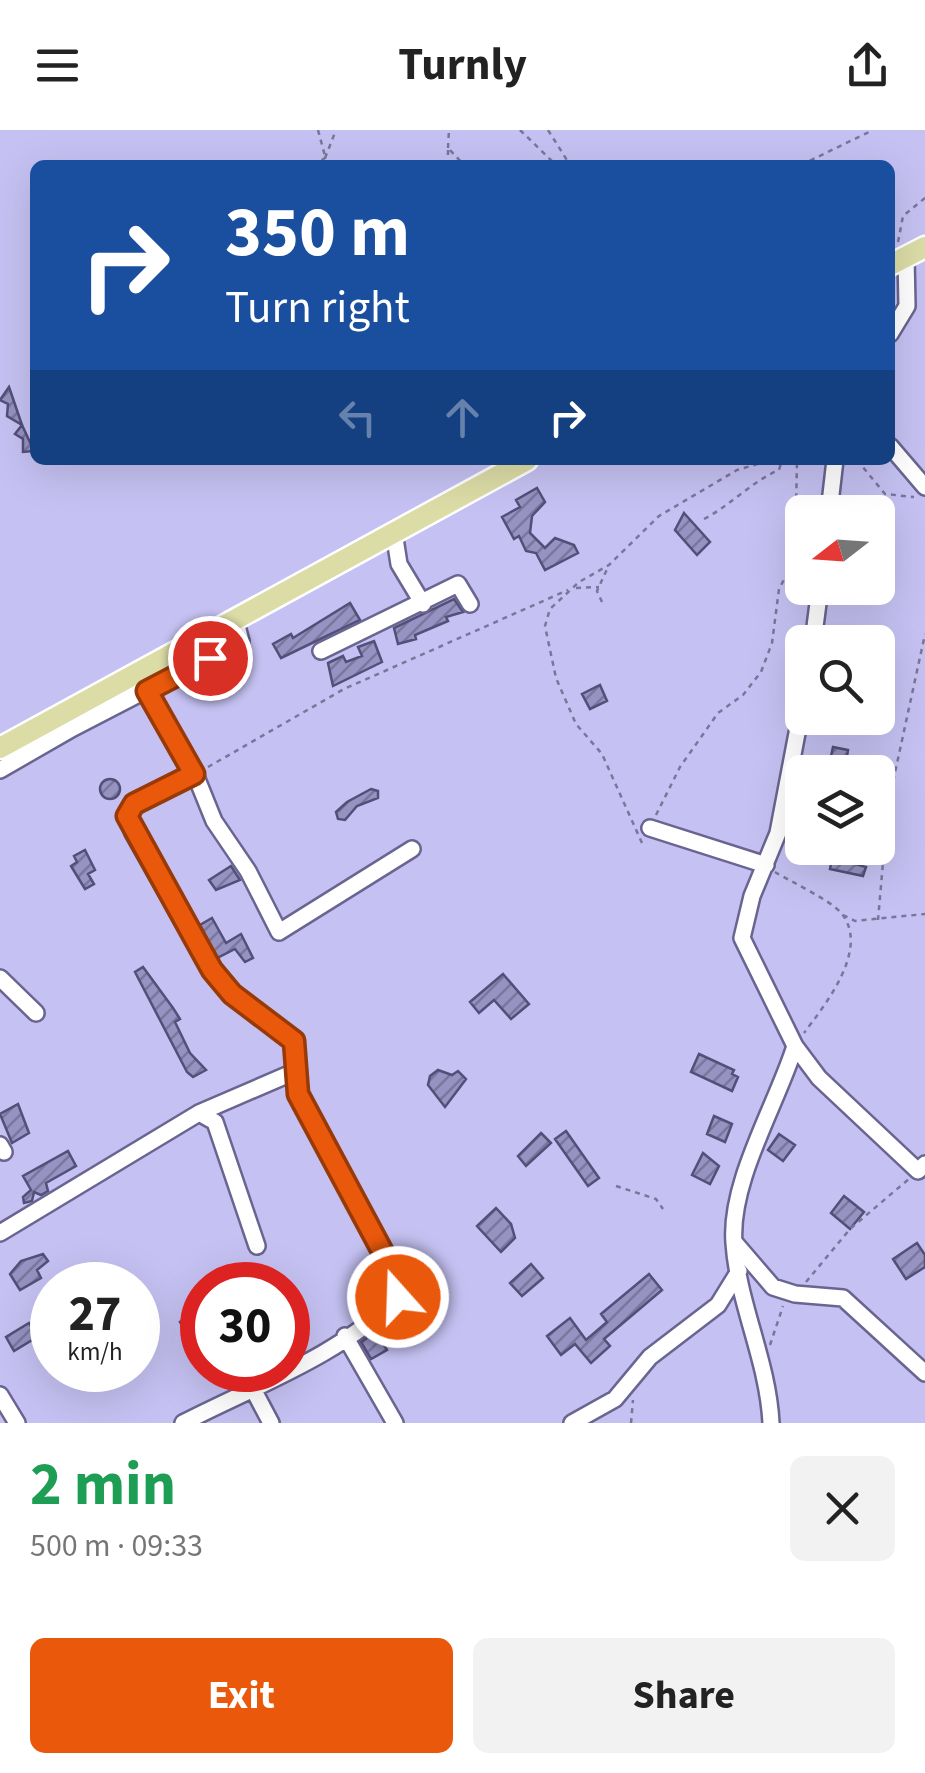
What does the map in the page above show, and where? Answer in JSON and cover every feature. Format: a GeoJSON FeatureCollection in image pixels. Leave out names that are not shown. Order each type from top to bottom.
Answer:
{"type":"FeatureCollection","features":[{"type":"Feature","properties":{"kind":"main road"},"geometry":{"type":"LineString","coordinates":[[0,748],[69,720],[235,619],[517,465]]}},
{"type":"Feature","properties":{"kind":"street"},"geometry":{"type":"LineString","coordinates":[[895,326],[907,306],[904,258]]}},
{"type":"Feature","properties":{"kind":"street"},"geometry":{"type":"LineString","coordinates":[[895,452],[925,487]]}},
{"type":"Feature","properties":{"kind":"street"},"geometry":{"type":"LineString","coordinates":[[831,495],[834,465]]}},
{"type":"Feature","properties":{"kind":"street"},"geometry":{"type":"LineString","coordinates":[[394,532],[399,564],[424,604]]}},
{"type":"Feature","properties":{"kind":"street"},"geometry":{"type":"LineString","coordinates":[[321,651],[424,604],[458,584],[470,604]]}},
{"type":"Feature","properties":{"kind":"street"},"geometry":{"type":"LineString","coordinates":[[0,770],[69,720],[147,691],[241,642],[235,619]]}},
{"type":"Feature","properties":{"kind":"street"},"geometry":{"type":"LineString","coordinates":[[147,691],[194,774],[214,821],[248,870],[279,932],[412,849]]}},
{"type":"Feature","properties":{"kind":"street"},"geometry":{"type":"LineString","coordinates":[[797,735],[778,833],[752,896],[742,938],[795,1046],[820,1078],[918,1171],[925,1164]]}},
{"type":"Feature","properties":{"kind":"street"},"geometry":{"type":"LineString","coordinates":[[194,774],[134,804],[127,816],[212,970],[232,994],[294,1041],[298,1094],[329,1160],[398,1283],[398,1297],[376,1319],[310,1359]]}},
{"type":"Feature","properties":{"kind":"street"},"geometry":{"type":"LineString","coordinates":[[650,828],[766,866]]}},
{"type":"Feature","properties":{"kind":"street"},"geometry":{"type":"LineString","coordinates":[[0,978],[36,1013]]}},
{"type":"Feature","properties":{"kind":"street"},"geometry":{"type":"LineString","coordinates":[[771,1423],[764,1366],[734,1240],[738,1196],[795,1046]]}},
{"type":"Feature","properties":{"kind":"street"},"geometry":{"type":"LineString","coordinates":[[0,1233],[199,1113],[294,1072]]}},
{"type":"Feature","properties":{"kind":"street"},"geometry":{"type":"LineString","coordinates":[[199,1113],[215,1122],[257,1246]]}},
{"type":"Feature","properties":{"kind":"street"},"geometry":{"type":"LineString","coordinates":[[734,1240],[773,1287],[795,1294],[843,1298],[925,1373]]}},
{"type":"Feature","properties":{"kind":"street"},"geometry":{"type":"LineString","coordinates":[[572,1423],[615,1398],[650,1357],[718,1305],[739,1270]]}},
{"type":"Feature","properties":{"kind":"street"},"geometry":{"type":"LineString","coordinates":[[345,1336],[395,1423]]}},
{"type":"Feature","properties":{"kind":"street"},"geometry":{"type":"LineString","coordinates":[[183,1423],[247,1392]]}},
{"type":"Feature","properties":{"kind":"street"},"geometry":{"type":"LineString","coordinates":[[255,1392],[271,1423]]}},
{"type":"Feature","properties":{"kind":"street"},"geometry":{"type":"LineString","coordinates":[[0,1395],[16,1423]]}},
{"type":"Feature","properties":{"kind":"path"},"geometry":{"type":"LineString","coordinates":[[318,130],[326,158]]}},
{"type":"Feature","properties":{"kind":"path"},"geometry":{"type":"LineString","coordinates":[[322,160],[336,130]]}},
{"type":"Feature","properties":{"kind":"path"},"geometry":{"type":"LineString","coordinates":[[448,160],[449,130]]}},
{"type":"Feature","properties":{"kind":"path"},"geometry":{"type":"LineString","coordinates":[[520,130],[551,160]]}},
{"type":"Feature","properties":{"kind":"path"},"geometry":{"type":"LineString","coordinates":[[548,130],[567,160]]}},
{"type":"Feature","properties":{"kind":"path"},"geometry":{"type":"LineString","coordinates":[[811,160],[869,132]]}},
{"type":"Feature","properties":{"kind":"path"},"geometry":{"type":"LineString","coordinates":[[448,148],[459,160]]}},
{"type":"Feature","properties":{"kind":"path"},"geometry":{"type":"LineString","coordinates":[[904,258],[903,216],[925,198]]}},
{"type":"Feature","properties":{"kind":"path"},"geometry":{"type":"LineString","coordinates":[[194,774],[344,689],[573,588],[609,566],[659,516],[737,470],[754,465]]}},
{"type":"Feature","properties":{"kind":"path"},"geometry":{"type":"LineString","coordinates":[[704,518],[724,508],[758,478],[779,470],[780,465]]}},
{"type":"Feature","properties":{"kind":"path"},"geometry":{"type":"LineString","coordinates":[[650,828],[680,766],[718,713],[743,695],[762,672],[772,642],[779,589],[795,560],[796,465]]}},
{"type":"Feature","properties":{"kind":"path"},"geometry":{"type":"LineString","coordinates":[[861,465],[884,494],[925,496]]}},
{"type":"Feature","properties":{"kind":"path"},"geometry":{"type":"LineString","coordinates":[[602,602],[599,587],[609,566]]}},
{"type":"Feature","properties":{"kind":"path"},"geometry":{"type":"LineString","coordinates":[[599,587],[573,588],[550,609],[545,626],[556,678],[576,724],[602,754],[642,844]]}},
{"type":"Feature","properties":{"kind":"path"},"geometry":{"type":"LineString","coordinates":[[878,920],[888,805],[925,634]]}},
{"type":"Feature","properties":{"kind":"path"},"geometry":{"type":"LineString","coordinates":[[766,866],[856,921],[925,914]]}},
{"type":"Feature","properties":{"kind":"path"},"geometry":{"type":"LineString","coordinates":[[795,1046],[840,985],[847,964],[848,931],[842,914]]}},
{"type":"Feature","properties":{"kind":"path"},"geometry":{"type":"LineString","coordinates":[[848,931],[856,921]]}},
{"type":"Feature","properties":{"kind":"path"},"geometry":{"type":"LineString","coordinates":[[616,1186],[656,1199],[664,1209]]}},
{"type":"Feature","properties":{"kind":"building"},"geometry":{"type":"Polygon","coordinates":[[[9,387],[22,425],[7,416],[8,404],[0,400],[9,387]]]}},
{"type":"Feature","properties":{"kind":"building"},"geometry":{"type":"Polygon","coordinates":[[[22,425],[30,451],[23,452],[23,439],[15,434],[22,425]]]}},
{"type":"Feature","properties":{"kind":"building"},"geometry":{"type":"Polygon","coordinates":[[[537,488],[545,502],[532,516],[530,533],[545,548],[555,538],[574,545],[578,553],[545,570],[536,553],[526,551],[519,536],[514,539],[502,517],[520,507],[516,500],[537,488]]]}},
{"type":"Feature","properties":{"kind":"building"},"geometry":{"type":"Polygon","coordinates":[[[684,513],[710,542],[697,555],[675,530],[684,513]]]}},
{"type":"Feature","properties":{"kind":"building"},"geometry":{"type":"Polygon","coordinates":[[[454,599],[463,612],[446,617],[448,621],[415,635],[416,639],[398,644],[394,628],[454,599]]]}},
{"type":"Feature","properties":{"kind":"building"},"geometry":{"type":"Polygon","coordinates":[[[350,603],[360,620],[281,658],[273,644],[291,634],[293,638],[350,603]]]}},
{"type":"Feature","properties":{"kind":"building"},"geometry":{"type":"Polygon","coordinates":[[[374,641],[382,662],[333,686],[328,663],[343,656],[346,662],[362,656],[358,647],[374,641]]]}},
{"type":"Feature","properties":{"kind":"building"},"geometry":{"type":"Polygon","coordinates":[[[600,685],[607,701],[590,709],[582,694],[600,685]]]}},
{"type":"Feature","properties":{"kind":"building"},"geometry":{"type":"Polygon","coordinates":[[[833,747],[848,750],[847,755],[831,755],[833,747]]]}},
{"type":"Feature","properties":{"kind":"building"},"geometry":{"type":"Polygon","coordinates":[[[106,779],[114,779],[120,789],[114,799],[106,799],[100,793],[100,785],[106,779]]]}},
{"type":"Feature","properties":{"kind":"building"},"geometry":{"type":"Polygon","coordinates":[[[371,789],[378,791],[378,798],[357,806],[345,820],[338,819],[336,812],[347,802],[371,789]]]}},
{"type":"Feature","properties":{"kind":"building"},"geometry":{"type":"Polygon","coordinates":[[[85,850],[95,870],[88,874],[94,884],[85,889],[71,866],[77,862],[74,856],[85,850]]]}},
{"type":"Feature","properties":{"kind":"building"},"geometry":{"type":"Polygon","coordinates":[[[831,865],[866,867],[863,876],[830,869],[831,865]]]}},
{"type":"Feature","properties":{"kind":"building"},"geometry":{"type":"Polygon","coordinates":[[[231,866],[240,880],[216,890],[209,880],[231,866]]]}},
{"type":"Feature","properties":{"kind":"building"},"geometry":{"type":"Polygon","coordinates":[[[212,918],[226,943],[241,934],[253,958],[245,962],[235,949],[217,958],[200,925],[212,918]]]}},
{"type":"Feature","properties":{"kind":"building"},"geometry":{"type":"Polygon","coordinates":[[[143,967],[180,1019],[175,1022],[190,1053],[206,1070],[193,1077],[135,972],[143,967]]]}},
{"type":"Feature","properties":{"kind":"building"},"geometry":{"type":"Polygon","coordinates":[[[503,974],[529,1004],[511,1019],[494,1000],[479,1013],[470,1002],[503,974]]]}},
{"type":"Feature","properties":{"kind":"building"},"geometry":{"type":"Polygon","coordinates":[[[699,1054],[734,1070],[732,1074],[738,1077],[732,1091],[691,1072],[699,1054]]]}},
{"type":"Feature","properties":{"kind":"building"},"geometry":{"type":"Polygon","coordinates":[[[438,1070],[452,1075],[458,1071],[466,1079],[445,1107],[428,1085],[430,1076],[438,1070]]]}},
{"type":"Feature","properties":{"kind":"building"},"geometry":{"type":"Polygon","coordinates":[[[18,1104],[29,1133],[12,1143],[0,1114],[18,1104]]]}},
{"type":"Feature","properties":{"kind":"building"},"geometry":{"type":"Polygon","coordinates":[[[714,1116],[732,1124],[725,1142],[707,1134],[714,1116]]]}},
{"type":"Feature","properties":{"kind":"building"},"geometry":{"type":"Polygon","coordinates":[[[566,1131],[599,1178],[588,1186],[555,1139],[566,1131]]]}},
{"type":"Feature","properties":{"kind":"building"},"geometry":{"type":"Polygon","coordinates":[[[541,1133],[551,1143],[526,1166],[518,1156],[541,1133]]]}},
{"type":"Feature","properties":{"kind":"building"},"geometry":{"type":"Polygon","coordinates":[[[779,1134],[795,1145],[783,1161],[768,1150],[779,1134]]]}},
{"type":"Feature","properties":{"kind":"building"},"geometry":{"type":"Polygon","coordinates":[[[68,1151],[76,1166],[46,1183],[48,1191],[41,1195],[34,1192],[32,1201],[24,1203],[23,1197],[31,1190],[23,1176],[68,1151]]]}},
{"type":"Feature","properties":{"kind":"building"},"geometry":{"type":"Polygon","coordinates":[[[703,1153],[719,1166],[710,1184],[692,1175],[703,1153]]]}},
{"type":"Feature","properties":{"kind":"building"},"geometry":{"type":"Polygon","coordinates":[[[844,1196],[864,1212],[850,1229],[831,1213],[844,1196]]]}},
{"type":"Feature","properties":{"kind":"building"},"geometry":{"type":"Polygon","coordinates":[[[496,1208],[511,1224],[515,1238],[501,1252],[477,1226],[496,1208]]]}},
{"type":"Feature","properties":{"kind":"building"},"geometry":{"type":"Polygon","coordinates":[[[917,1243],[925,1255],[925,1267],[906,1279],[893,1259],[917,1243]]]}},
{"type":"Feature","properties":{"kind":"building"},"geometry":{"type":"Polygon","coordinates":[[[43,1254],[48,1261],[30,1262],[30,1284],[20,1290],[10,1274],[21,1261],[43,1254]]]}},
{"type":"Feature","properties":{"kind":"building"},"geometry":{"type":"Polygon","coordinates":[[[531,1264],[543,1278],[522,1296],[510,1283],[531,1264]]]}},
{"type":"Feature","properties":{"kind":"building"},"geometry":{"type":"Polygon","coordinates":[[[649,1274],[662,1290],[604,1339],[610,1346],[591,1363],[575,1344],[561,1355],[547,1336],[570,1318],[586,1340],[607,1322],[601,1314],[649,1274]]]}},
{"type":"Feature","properties":{"kind":"building"},"geometry":{"type":"Polygon","coordinates":[[[30,1325],[30,1341],[14,1351],[6,1337],[30,1325]]]}},
{"type":"Feature","properties":{"kind":"building"},"geometry":{"type":"Polygon","coordinates":[[[376,1331],[387,1350],[371,1359],[361,1342],[376,1331]]]}},
{"type":"Feature","properties":{"kind":"route"},"geometry":{"type":"LineString","coordinates":[[210,658],[147,691],[194,774],[134,804],[127,816],[212,970],[232,994],[283,1028],[294,1041],[298,1094],[329,1160],[388,1262],[398,1283],[398,1297]]}}]}
